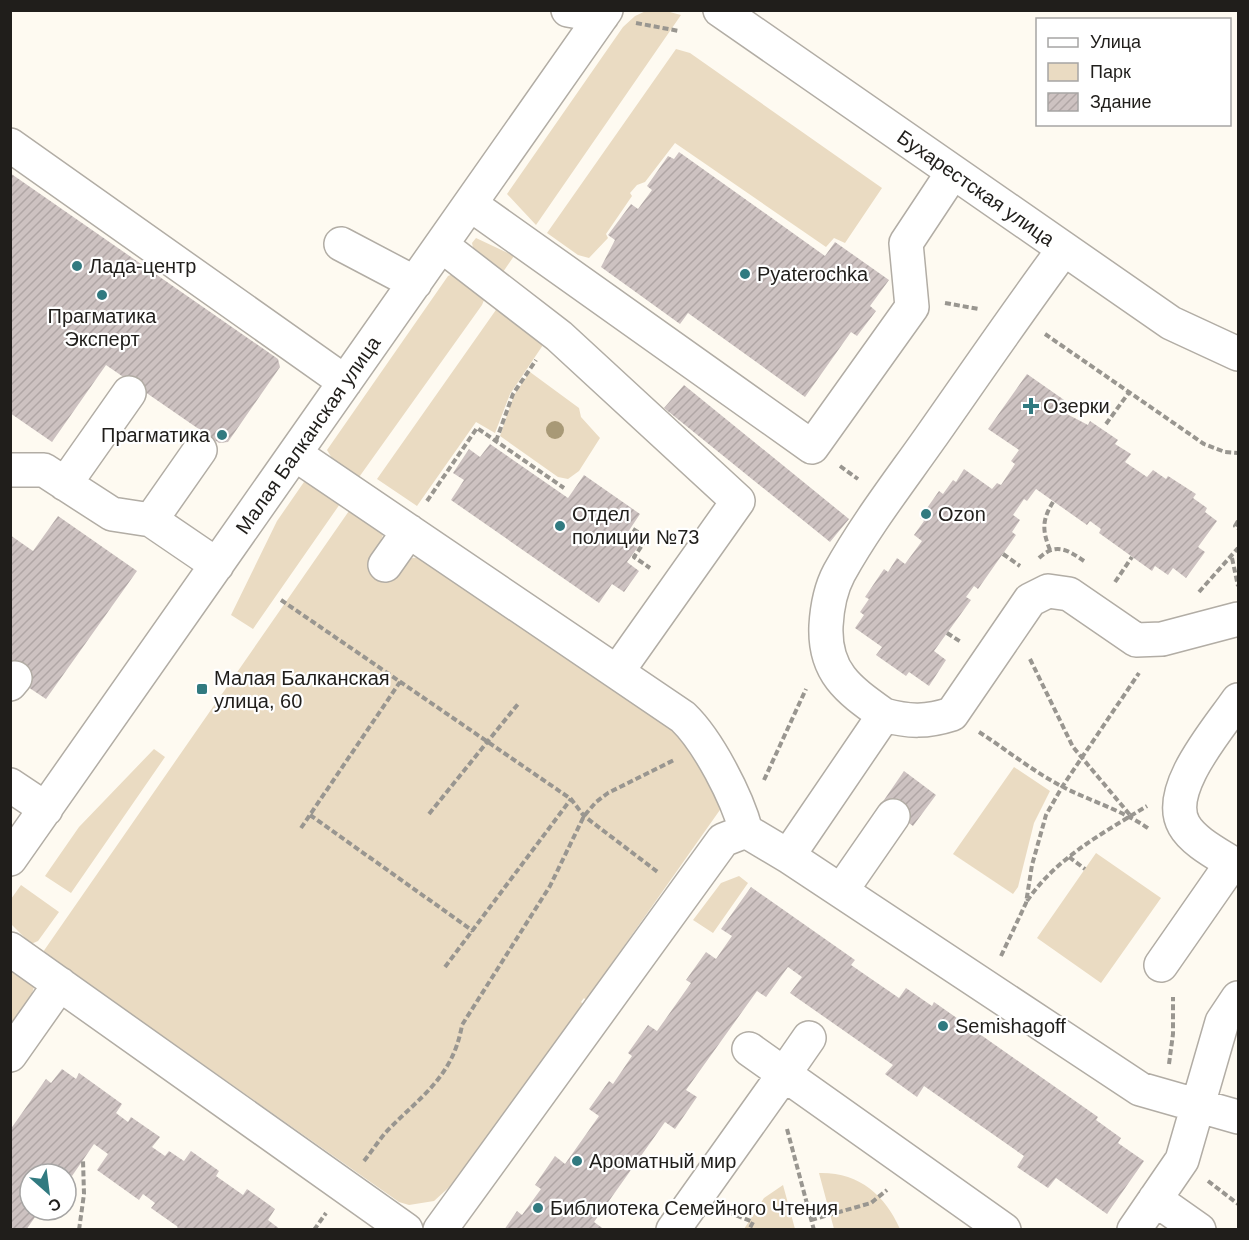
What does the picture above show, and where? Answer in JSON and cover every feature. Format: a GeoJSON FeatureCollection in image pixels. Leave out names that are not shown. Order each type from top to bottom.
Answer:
{"type":"FeatureCollection","features":[{"type":"Feature","properties":{"kind":"street"},"geometry":{"type":"LineString","coordinates":[[568,10],[615,16]]}},
{"type":"Feature","properties":{"kind":"street","name":"Бухарестская улица"},"geometry":{"type":"LineString","coordinates":[[720,10],[1172,323],[1239,354]]}},
{"type":"Feature","properties":{"kind":"street","name":"Малая Балканская улица"},"geometry":{"type":"LineString","coordinates":[[10,859],[470,204],[615,16]]}},
{"type":"Feature","properties":{"kind":"street"},"geometry":{"type":"LineString","coordinates":[[10,145],[345,382]]}},
{"type":"Feature","properties":{"kind":"street"},"geometry":{"type":"LineString","coordinates":[[470,204],[812,447],[912,307],[906,243],[953,172]]}},
{"type":"Feature","properties":{"kind":"street"},"geometry":{"type":"LineString","coordinates":[[340,244],[415,283]]}},
{"type":"Feature","properties":{"kind":"street"},"geometry":{"type":"LineString","coordinates":[[441,245],[559,336],[738,501],[617,672]]}},
{"type":"Feature","properties":{"kind":"street"},"geometry":{"type":"LineString","coordinates":[[1064,249],[1026,323],[887,499],[838,574],[829,600],[826,627],[828,651],[833,669],[848,690],[884,715],[908,721],[931,721],[952,714],[1030,600],[1048,591],[1069,594],[1136,639],[1162,639],[1233,604]]}},
{"type":"Feature","properties":{"kind":"street"},"geometry":{"type":"LineString","coordinates":[[65,484],[129,393]]}},
{"type":"Feature","properties":{"kind":"street"},"geometry":{"type":"LineString","coordinates":[[152,520],[200,450]]}},
{"type":"Feature","properties":{"kind":"street"},"geometry":{"type":"LineString","coordinates":[[295,454],[417,518],[617,672],[683,717],[702,742],[739,805],[746,831],[788,856],[1140,1089],[1239,1117]]}},
{"type":"Feature","properties":{"kind":"street"},"geometry":{"type":"LineString","coordinates":[[10,470],[44,470],[112,514],[152,520],[217,565]]}},
{"type":"Feature","properties":{"kind":"street"},"geometry":{"type":"LineString","coordinates":[[385,565],[417,518]]}},
{"type":"Feature","properties":{"kind":"street"},"geometry":{"type":"LineString","coordinates":[[1161,965],[1235,865],[1191,834],[1184,825],[1180,800],[1194,765],[1239,700]]}},
{"type":"Feature","properties":{"kind":"street"},"geometry":{"type":"LineString","coordinates":[[788,856],[884,715]]}},
{"type":"Feature","properties":{"kind":"street"},"geometry":{"type":"LineString","coordinates":[[10,784],[46,809]]}},
{"type":"Feature","properties":{"kind":"street"},"geometry":{"type":"LineString","coordinates":[[841,891],[893,816]]}},
{"type":"Feature","properties":{"kind":"street"},"geometry":{"type":"LineString","coordinates":[[440,1230],[723,840],[746,831]]}},
{"type":"Feature","properties":{"kind":"street"},"geometry":{"type":"LineString","coordinates":[[10,950],[406,1230]]}},
{"type":"Feature","properties":{"kind":"street"},"geometry":{"type":"LineString","coordinates":[[10,1055],[60,984]]}},
{"type":"Feature","properties":{"kind":"street"},"geometry":{"type":"LineString","coordinates":[[1134,1230],[1182,1160],[1184,1102],[1222,1022],[1239,998]]}},
{"type":"Feature","properties":{"kind":"street"},"geometry":{"type":"LineString","coordinates":[[673,1230],[809,1038]]}},
{"type":"Feature","properties":{"kind":"street"},"geometry":{"type":"LineString","coordinates":[[749,1049],[1004,1230]]}},
{"type":"Feature","properties":{"kind":"street"},"geometry":{"type":"LineString","coordinates":[[1155,1199],[1199,1230]]}},
{"type":"Feature","properties":{"kind":"path"},"geometry":{"type":"LineString","coordinates":[[615,16],[679,31]]}},
{"type":"Feature","properties":{"kind":"path"},"geometry":{"type":"LineString","coordinates":[[912,307],[947,303],[1026,323],[1130,391],[1204,444],[1225,452],[1239,453]]}},
{"type":"Feature","properties":{"kind":"path"},"geometry":{"type":"LineString","coordinates":[[496,441],[513,394],[525,373],[559,336]]}},
{"type":"Feature","properties":{"kind":"path"},"geometry":{"type":"LineString","coordinates":[[1106,424],[1130,391]]}},
{"type":"Feature","properties":{"kind":"path"},"geometry":{"type":"LineString","coordinates":[[417,518],[477,428],[564,488]]}},
{"type":"Feature","properties":{"kind":"path"},"geometry":{"type":"LineString","coordinates":[[1050,550],[1043,533],[1044,518],[1053,502]]}},
{"type":"Feature","properties":{"kind":"path"},"geometry":{"type":"LineString","coordinates":[[1239,521],[1235,526],[1239,528]]}},
{"type":"Feature","properties":{"kind":"path"},"geometry":{"type":"LineString","coordinates":[[633,529],[647,538],[634,558],[677,588]]}},
{"type":"Feature","properties":{"kind":"path"},"geometry":{"type":"LineString","coordinates":[[1195,597],[1239,548]]}},
{"type":"Feature","properties":{"kind":"path"},"geometry":{"type":"LineString","coordinates":[[1036,561],[1050,550],[1066,549],[1086,562]]}},
{"type":"Feature","properties":{"kind":"path"},"geometry":{"type":"LineString","coordinates":[[1003,554],[1028,572]]}},
{"type":"Feature","properties":{"kind":"path"},"geometry":{"type":"LineString","coordinates":[[1115,582],[1132,557]]}},
{"type":"Feature","properties":{"kind":"path"},"geometry":{"type":"LineString","coordinates":[[1232,558],[1238,586],[1233,604]]}},
{"type":"Feature","properties":{"kind":"path"},"geometry":{"type":"LineString","coordinates":[[1106,576],[1124,588]]}},
{"type":"Feature","properties":{"kind":"path"},"geometry":{"type":"LineString","coordinates":[[281,600],[571,799],[585,816],[684,893]]}},
{"type":"Feature","properties":{"kind":"path"},"geometry":{"type":"LineString","coordinates":[[1009,631],[1022,641],[1081,759],[1131,816],[1159,836],[1184,825]]}},
{"type":"Feature","properties":{"kind":"path"},"geometry":{"type":"LineString","coordinates":[[1026,903],[1029,881],[1043,826],[1062,787],[1162,639]]}},
{"type":"Feature","properties":{"kind":"path"},"geometry":{"type":"LineString","coordinates":[[301,828],[400,682]]}},
{"type":"Feature","properties":{"kind":"path"},"geometry":{"type":"LineString","coordinates":[[763,782],[807,687]]}},
{"type":"Feature","properties":{"kind":"path"},"geometry":{"type":"LineString","coordinates":[[429,814],[518,705]]}},
{"type":"Feature","properties":{"kind":"path"},"geometry":{"type":"LineString","coordinates":[[952,714],[1062,787],[1110,810],[1131,816]]}},
{"type":"Feature","properties":{"kind":"path"},"geometry":{"type":"LineString","coordinates":[[345,1186],[386,1132],[427,1094],[444,1071],[458,1048],[462,1025],[550,886],[585,816],[596,802],[702,742]]}},
{"type":"Feature","properties":{"kind":"path"},"geometry":{"type":"LineString","coordinates":[[983,986],[1004,952],[1026,903],[1039,884],[1069,857],[1169,792],[1184,787]]}},
{"type":"Feature","properties":{"kind":"path"},"geometry":{"type":"LineString","coordinates":[[445,967],[571,799]]}},
{"type":"Feature","properties":{"kind":"path"},"geometry":{"type":"LineString","coordinates":[[310,815],[472,931]]}},
{"type":"Feature","properties":{"kind":"path"},"geometry":{"type":"LineString","coordinates":[[1069,857],[1085,869]]}},
{"type":"Feature","properties":{"kind":"path"},"geometry":{"type":"LineString","coordinates":[[1029,881],[1039,884]]}},
{"type":"Feature","properties":{"kind":"path"},"geometry":{"type":"LineString","coordinates":[[1161,965],[1174,1000],[1169,1065],[1184,1102]]}},
{"type":"Feature","properties":{"kind":"path"},"geometry":{"type":"LineString","coordinates":[[785,1124],[814,1230]]}},
{"type":"Feature","properties":{"kind":"path"},"geometry":{"type":"LineString","coordinates":[[80,1230],[84,1194],[83,1160]]}},
{"type":"Feature","properties":{"kind":"path"},"geometry":{"type":"LineString","coordinates":[[811,1220],[871,1203],[914,1166]]}},
{"type":"Feature","properties":{"kind":"green space"},"geometry":{"type":"Polygon","coordinates":[[[648,10],[681,15],[536,225],[507,194],[623,27],[635,16],[648,10]]]}},
{"type":"Feature","properties":{"kind":"green space"},"geometry":{"type":"Polygon","coordinates":[[[676,49],[690,53],[882,188],[845,243],[834,238],[826,247],[675,143],[645,182],[637,185],[630,193],[632,196],[606,234],[608,238],[589,258],[578,255],[547,233],[676,49]]]}},
{"type":"Feature","properties":{"kind":"green space"},"geometry":{"type":"Polygon","coordinates":[[[476,238],[514,256],[501,275],[474,252],[472,243],[476,238]]]}},
{"type":"Feature","properties":{"kind":"green space"},"geometry":{"type":"Polygon","coordinates":[[[453,274],[486,295],[482,305],[357,480],[333,460],[327,450],[448,276],[453,274]]]}},
{"type":"Feature","properties":{"kind":"green space"},"geometry":{"type":"Polygon","coordinates":[[[498,307],[543,345],[510,394],[495,433],[476,422],[417,506],[377,479],[498,307]]]}},
{"type":"Feature","properties":{"kind":"green space"},"geometry":{"type":"Polygon","coordinates":[[[530,372],[579,408],[581,417],[600,438],[579,471],[568,479],[558,477],[500,436],[514,395],[530,372]]]}},
{"type":"Feature","properties":{"kind":"green space"},"geometry":{"type":"Polygon","coordinates":[[[304,482],[314,484],[342,501],[253,629],[231,615],[277,521],[304,482]]]}},
{"type":"Feature","properties":{"kind":"green space"},"geometry":{"type":"Polygon","coordinates":[[[351,508],[383,535],[371,562],[395,578],[412,558],[422,557],[674,729],[686,744],[722,807],[586,1000],[584,998],[581,1002],[583,1004],[456,1181],[434,1201],[409,1205],[399,1202],[43,952],[351,508]]]}},
{"type":"Feature","properties":{"kind":"green space"},"geometry":{"type":"Polygon","coordinates":[[[154,749],[165,757],[71,893],[45,876],[79,827],[154,749]]]}},
{"type":"Feature","properties":{"kind":"green space"},"geometry":{"type":"Polygon","coordinates":[[[1014,767],[1050,791],[1034,823],[1018,887],[1013,894],[953,854],[1014,767]]]}},
{"type":"Feature","properties":{"kind":"green space"},"geometry":{"type":"Polygon","coordinates":[[[1096,853],[1161,898],[1101,983],[1037,938],[1096,853]]]}},
{"type":"Feature","properties":{"kind":"green space"},"geometry":{"type":"Polygon","coordinates":[[[739,876],[748,883],[713,933],[693,920],[721,883],[739,876]]]}},
{"type":"Feature","properties":{"kind":"green space"},"geometry":{"type":"Polygon","coordinates":[[[21,885],[59,912],[38,941],[31,944],[11,924],[11,899],[21,885]]]}},
{"type":"Feature","properties":{"kind":"green space"},"geometry":{"type":"Polygon","coordinates":[[[11,969],[34,987],[30,1001],[11,1030],[11,969]]]}},
{"type":"Feature","properties":{"kind":"green space"},"geometry":{"type":"Polygon","coordinates":[[[819,1173],[846,1177],[869,1188],[887,1206],[900,1229],[834,1229],[819,1173]]]}},
{"type":"Feature","properties":{"kind":"green space"},"geometry":{"type":"Polygon","coordinates":[[[783,1185],[795,1229],[744,1229],[764,1198],[783,1185]]]}},
{"type":"Feature","properties":{"kind":"building","name":"Pyaterochka"},"geometry":{"type":"Polygon","coordinates":[[[679,152],[825,256],[835,242],[889,280],[870,306],[876,311],[857,336],[851,332],[805,397],[688,313],[680,324],[601,267],[615,240],[608,235],[631,204],[638,209],[652,190],[647,186],[668,156],[674,159],[679,152]]]}},
{"type":"Feature","properties":{"kind":"building","name":"Лада-центр"},"geometry":{"type":"Polygon","coordinates":[[[10,173],[278,359],[280,367],[228,442],[219,443],[106,365],[52,442],[10,413],[10,173]]]}},
{"type":"Feature","properties":{"kind":"building"},"geometry":{"type":"Polygon","coordinates":[[[1027,374],[1067,402],[1061,411],[1088,425],[1090,421],[1118,440],[1115,444],[1131,454],[1125,462],[1147,477],[1153,470],[1166,479],[1168,476],[1196,494],[1193,498],[1207,508],[1205,512],[1217,521],[1198,547],[1205,552],[1186,578],[1173,568],[1168,575],[1155,566],[1152,571],[1099,533],[1101,529],[1090,521],[1087,525],[1036,489],[1027,501],[1024,499],[1013,515],[1020,520],[1012,532],[1016,535],[978,589],[974,586],[966,597],[971,600],[934,651],[946,660],[929,686],[909,672],[906,676],[876,655],[882,647],[855,628],[864,615],[860,612],[869,599],[865,597],[884,569],[888,572],[897,558],[905,564],[922,541],[914,535],[924,521],[920,518],[939,491],[943,494],[953,480],[956,482],[964,469],[992,489],[997,483],[1001,485],[1015,464],[1011,461],[1019,450],[988,429],[1027,374]]]}},
{"type":"Feature","properties":{"kind":"building"},"geometry":{"type":"Polygon","coordinates":[[[684,385],[849,519],[830,542],[664,408],[684,385]]]}},
{"type":"Feature","properties":{"kind":"building","name":"Отдел полиции №73"},"geometry":{"type":"Polygon","coordinates":[[[490,444],[568,498],[584,475],[640,514],[624,538],[638,547],[627,562],[639,571],[624,592],[612,584],[599,603],[451,500],[464,480],[453,473],[469,449],[480,457],[490,444]]]}},
{"type":"Feature","properties":{"kind":"building"},"geometry":{"type":"Polygon","coordinates":[[[58,516],[137,571],[46,699],[10,675],[10,535],[33,551],[58,516]]]}},
{"type":"Feature","properties":{"kind":"building"},"geometry":{"type":"Polygon","coordinates":[[[904,771],[936,795],[913,826],[882,803],[904,771]]]}},
{"type":"Feature","properties":{"kind":"building"},"geometry":{"type":"Polygon","coordinates":[[[751,887],[855,960],[851,965],[899,998],[906,988],[932,1006],[934,1002],[1098,1117],[1096,1120],[1121,1138],[1118,1143],[1144,1161],[1107,1214],[1056,1178],[1048,1188],[1017,1167],[1024,1156],[924,1086],[917,1097],[885,1074],[893,1065],[790,993],[802,977],[788,967],[766,997],[757,991],[686,1090],[697,1097],[675,1129],[665,1122],[594,1222],[605,1230],[504,1230],[517,1211],[522,1215],[541,1189],[535,1185],[555,1156],[565,1164],[599,1116],[589,1109],[609,1081],[613,1084],[632,1056],[628,1053],[648,1025],[657,1031],[691,983],[686,980],[706,952],[716,959],[732,936],[721,929],[751,887]]]}},
{"type":"Feature","properties":{"kind":"building"},"geometry":{"type":"Polygon","coordinates":[[[62,1069],[76,1079],[79,1073],[122,1104],[116,1113],[128,1122],[131,1117],[160,1137],[152,1147],[165,1156],[169,1151],[184,1161],[191,1151],[219,1171],[216,1176],[243,1195],[247,1189],[275,1209],[268,1220],[281,1230],[175,1230],[178,1227],[151,1208],[155,1203],[143,1194],[139,1200],[97,1170],[108,1154],[94,1144],[78,1167],[78,1162],[18,1162],[18,1222],[32,1222],[26,1230],[10,1230],[10,1130],[46,1079],[51,1083],[62,1069]]]}},
{"type":"Feature","properties":{"kind":"place","name":"Лада-центр"},"geometry":{"type":"Point","coordinates":[77,266]}},
{"type":"Feature","properties":{"kind":"place","name":"Pyaterochka"},"geometry":{"type":"Point","coordinates":[745,274]}},
{"type":"Feature","properties":{"kind":"place","name":"Прагматика Эксперт"},"geometry":{"type":"Point","coordinates":[102,295]}},
{"type":"Feature","properties":{"kind":"place","name":"Озерки"},"geometry":{"type":"Point","coordinates":[1031,406]}},
{"type":"Feature","properties":{"kind":"place","name":"Прагматика"},"geometry":{"type":"Point","coordinates":[222,435]}},
{"type":"Feature","properties":{"kind":"place","name":"Ozon"},"geometry":{"type":"Point","coordinates":[926,514]}},
{"type":"Feature","properties":{"kind":"place","name":"Отдел полиции №73"},"geometry":{"type":"Point","coordinates":[560,526]}},
{"type":"Feature","properties":{"kind":"place","name":"Малая Балканская улица, 60"},"geometry":{"type":"Point","coordinates":[202,689]}},
{"type":"Feature","properties":{"kind":"place","name":"Semishagoff"},"geometry":{"type":"Point","coordinates":[943,1026]}},
{"type":"Feature","properties":{"kind":"place","name":"Ароматный мир"},"geometry":{"type":"Point","coordinates":[577,1161]}},
{"type":"Feature","properties":{"kind":"place","name":"Библиотека Семейного Чтения"},"geometry":{"type":"Point","coordinates":[538,1208]}}]}
